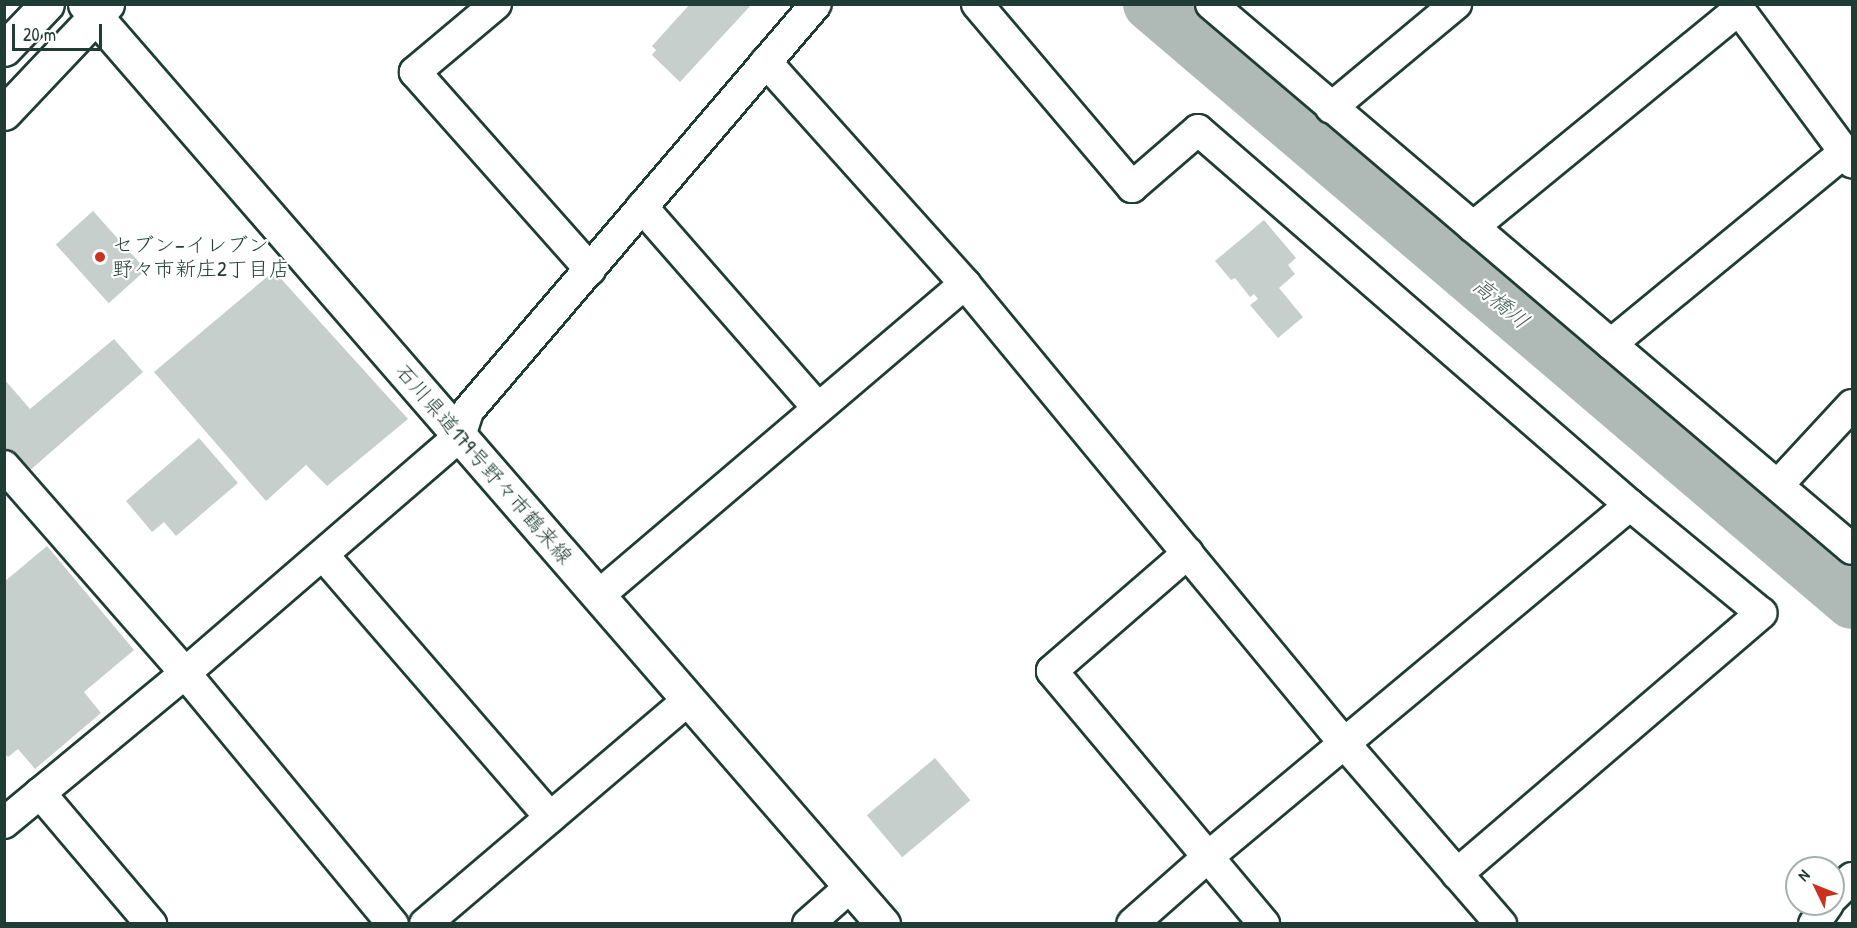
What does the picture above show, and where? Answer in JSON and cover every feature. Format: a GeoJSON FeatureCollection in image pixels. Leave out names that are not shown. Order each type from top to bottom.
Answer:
{"type":"FeatureCollection","features":[{"type":"Feature","properties":{"kind":"main road"},"geometry":{"type":"LineString","coordinates":[[4,49],[47,4]]}},
{"type":"Feature","properties":{"kind":"main road"},"geometry":{"type":"LineString","coordinates":[[4,113],[96,8]]}},
{"type":"Feature","properties":{"kind":"main road","name":"石川県道179号野々市鶴来線"},"geometry":{"type":"LineString","coordinates":[[96,8],[460,436],[883,924]]}},
{"type":"Feature","properties":{"kind":"street"},"geometry":{"type":"LineString","coordinates":[[496,4],[415,72],[590,269]]}},
{"type":"Feature","properties":{"kind":"street"},"geometry":{"type":"LineString","coordinates":[[4,823],[185,673],[460,436],[468,411],[816,4]]}},
{"type":"Feature","properties":{"kind":"street"},"geometry":{"type":"LineString","coordinates":[[977,4],[1132,187],[1198,130],[1630,505],[1761,613],[1457,874]]}},
{"type":"Feature","properties":{"kind":"street"},"geometry":{"type":"LineString","coordinates":[[1211,4],[1852,549]]}},
{"type":"Feature","properties":{"kind":"street"},"geometry":{"type":"LineString","coordinates":[[1331,108],[1456,4]]}},
{"type":"Feature","properties":{"kind":"street"},"geometry":{"type":"LineString","coordinates":[[1473,227],[1737,7],[1849,157],[1611,345]]}},
{"type":"Feature","properties":{"kind":"street"},"geometry":{"type":"LineString","coordinates":[[766,62],[965,284],[1344,743],[1501,924]]}},
{"type":"Feature","properties":{"kind":"street"},"geometry":{"type":"LineString","coordinates":[[642,207],[818,408]]}},
{"type":"Feature","properties":{"kind":"street"},"geometry":{"type":"LineString","coordinates":[[598,596],[965,284]]}},
{"type":"Feature","properties":{"kind":"street"},"geometry":{"type":"LineString","coordinates":[[1778,485],[1852,405]]}},
{"type":"Feature","properties":{"kind":"street"},"geometry":{"type":"LineString","coordinates":[[4,466],[185,673],[393,924]]}},
{"type":"Feature","properties":{"kind":"street"},"geometry":{"type":"LineString","coordinates":[[1132,924],[1208,857],[1630,505]]}},
{"type":"Feature","properties":{"kind":"street"},"geometry":{"type":"LineString","coordinates":[[1188,553],[1052,671],[1264,924]]}},
{"type":"Feature","properties":{"kind":"street"},"geometry":{"type":"LineString","coordinates":[[322,555],[550,817]]}},
{"type":"Feature","properties":{"kind":"street"},"geometry":{"type":"LineString","coordinates":[[425,924],[688,699]]}},
{"type":"Feature","properties":{"kind":"street"},"geometry":{"type":"LineString","coordinates":[[40,793],[151,924]]}},
{"type":"Feature","properties":{"kind":"street"},"geometry":{"type":"LineString","coordinates":[[808,924],[850,887]]}},
{"type":"Feature","properties":{"kind":"building"},"geometry":{"type":"Polygon","coordinates":[[[690,4],[752,4],[680,82],[652,55],[656,50],[652,46],[690,4]]]}},
{"type":"Feature","properties":{"kind":"building","name":"セブン−イレブン 野々市新庄2丁目店"},"geometry":{"type":"Polygon","coordinates":[[[93,211],[146,270],[109,303],[56,244],[93,211]]]}},
{"type":"Feature","properties":{"kind":"building"},"geometry":{"type":"Polygon","coordinates":[[[1264,220],[1296,258],[1288,265],[1295,274],[1279,288],[1303,317],[1278,338],[1250,305],[1258,299],[1254,294],[1250,297],[1235,278],[1231,280],[1215,261],[1264,220]]]}},
{"type":"Feature","properties":{"kind":"building"},"geometry":{"type":"Polygon","coordinates":[[[274,271],[408,419],[327,486],[306,465],[266,501],[154,372],[274,271]]]}},
{"type":"Feature","properties":{"kind":"building"},"geometry":{"type":"Polygon","coordinates":[[[114,339],[143,372],[28,472],[4,446],[4,379],[30,409],[114,339]]]}},
{"type":"Feature","properties":{"kind":"building"},"geometry":{"type":"Polygon","coordinates":[[[199,438],[238,483],[176,536],[164,522],[152,532],[126,501],[199,438]]]}},
{"type":"Feature","properties":{"kind":"building"},"geometry":{"type":"Polygon","coordinates":[[[47,546],[134,650],[84,692],[101,713],[35,769],[18,749],[8,757],[4,753],[4,582],[47,546]]]}},
{"type":"Feature","properties":{"kind":"building"},"geometry":{"type":"Polygon","coordinates":[[[935,758],[970,800],[902,857],[867,815],[935,758]]]}},
{"type":"Feature","properties":{"kind":"waterway","name":"高橋川"},"geometry":{"type":"LineString","coordinates":[[1150,4],[1852,602]]}},
{"type":"Feature","properties":{"kind":"place","name":"セブン−イレブン 野々市新庄2丁目店"},"geometry":{"type":"Point","coordinates":[100,257]}}]}
